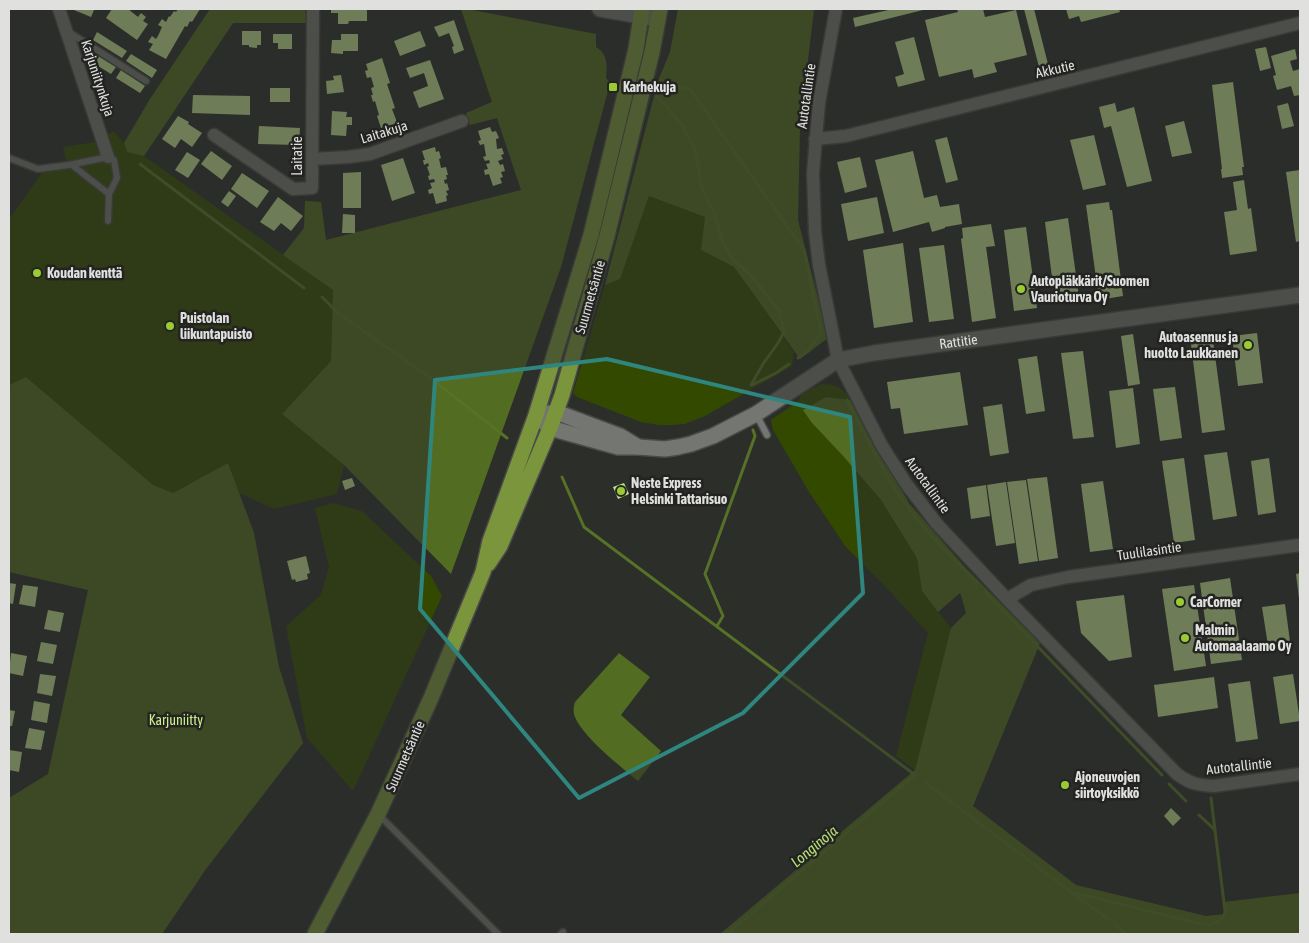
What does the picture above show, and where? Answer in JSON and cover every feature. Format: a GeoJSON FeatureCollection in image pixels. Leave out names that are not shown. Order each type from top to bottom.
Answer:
{"type":"FeatureCollection","features":[{"type":"Feature","properties":{"kind":"main road","name":"Suurmetsäntie"},"geometry":{"type":"LineString","coordinates":[[316,934],[378,814],[431,698],[483,572],[490,541],[536,415],[591,236],[636,49],[642,12]]}},
{"type":"Feature","properties":{"kind":"main road","name":"Suurmetsäntie"},"geometry":{"type":"LineString","coordinates":[[483,572],[500,546],[556,412],[608,236],[652,52],[659,14]]}},
{"type":"Feature","properties":{"kind":"street","name":"Karjuniitynkuja"},"geometry":{"type":"LineString","coordinates":[[59,9],[108,157]]}},
{"type":"Feature","properties":{"kind":"street","name":"Laitatie"},"geometry":{"type":"LineString","coordinates":[[214,135],[293,189],[312,188],[313,9]]}},
{"type":"Feature","properties":{"kind":"street"},"geometry":{"type":"LineString","coordinates":[[600,9],[659,14]]}},
{"type":"Feature","properties":{"kind":"street","name":"Autotallintie"},"geometry":{"type":"LineString","coordinates":[[836,9],[819,103],[815,138],[813,173],[818,264],[838,360],[882,446],[907,485],[937,524],[1177,774],[1189,783],[1214,786],[1300,774]]}},
{"type":"Feature","properties":{"kind":"street","name":"Akkutie"},"geometry":{"type":"LineString","coordinates":[[815,138],[846,136],[1300,23]]}},
{"type":"Feature","properties":{"kind":"street","name":"Laitakuja"},"geometry":{"type":"LineString","coordinates":[[312,159],[370,154],[462,121]]}},
{"type":"Feature","properties":{"kind":"street","name":"Rattitie"},"geometry":{"type":"LineString","coordinates":[[536,415],[550,428],[618,447],[665,449],[690,444],[713,436],[756,414],[838,360],[874,353],[1300,295]]}},
{"type":"Feature","properties":{"kind":"street","name":"Rattitie"},"geometry":{"type":"LineString","coordinates":[[536,415],[556,412],[620,436],[638,447]]}},
{"type":"Feature","properties":{"kind":"street","name":"Tuulilasintie"},"geometry":{"type":"LineString","coordinates":[[1007,599],[1031,585],[1068,577],[1300,545]]}},
{"type":"Feature","properties":{"kind":"lane"},"geometry":{"type":"LineString","coordinates":[[66,30],[146,81]]}},
{"type":"Feature","properties":{"kind":"lane"},"geometry":{"type":"LineString","coordinates":[[9,158],[38,169],[72,165],[108,157],[114,160],[117,178],[109,194],[108,222]]}},
{"type":"Feature","properties":{"kind":"lane"},"geometry":{"type":"LineString","coordinates":[[72,165],[109,194]]}},
{"type":"Feature","properties":{"kind":"lane"},"geometry":{"type":"LineString","coordinates":[[756,414],[767,434]]}},
{"type":"Feature","properties":{"kind":"lane"},"geometry":{"type":"LineString","coordinates":[[378,814],[498,934]]}},
{"type":"Feature","properties":{"kind":"highlighted area"},"geometry":{"type":"Polygon","coordinates":[[[607,359],[850,417],[863,593],[743,713],[579,798],[420,609],[435,380],[607,359]]]}},
{"type":"Feature","properties":{"kind":"green space"},"geometry":{"type":"Polygon","coordinates":[[[210,9],[305,9],[307,23],[233,23],[144,156],[127,152],[124,143],[150,99],[210,9]]]}},
{"type":"Feature","properties":{"kind":"green space"},"geometry":{"type":"Polygon","coordinates":[[[461,9],[596,34],[596,47],[605,57],[606,78],[610,83],[561,267],[451,574],[344,465],[282,414],[331,361],[333,290],[283,255],[304,228],[305,201],[321,202],[326,240],[521,190],[497,118],[470,125],[466,113],[492,102],[461,9]]]}},
{"type":"Feature","properties":{"kind":"green space"},"geometry":{"type":"Polygon","coordinates":[[[678,9],[814,9],[800,128],[798,220],[828,338],[800,359],[734,267],[701,250],[705,217],[649,196],[620,279],[605,285],[658,81],[670,52],[678,9]]]}},
{"type":"Feature","properties":{"kind":"green space","name":"Puistolan liikuntapuisto"},"geometry":{"type":"Polygon","coordinates":[[[114,131],[124,143],[127,152],[144,156],[333,290],[331,361],[282,414],[344,465],[337,494],[274,509],[239,493],[228,463],[173,493],[153,485],[26,377],[9,385],[9,219],[42,173],[68,168],[63,147],[96,142],[114,131]]]}},
{"type":"Feature","properties":{"kind":"green space"},"geometry":{"type":"Polygon","coordinates":[[[649,196],[705,217],[701,250],[734,267],[794,352],[792,366],[705,416],[685,424],[659,425],[641,422],[577,397],[573,393],[605,285],[620,279],[649,196]]]}},
{"type":"Feature","properties":{"kind":"green space","name":"Karjuniitty"},"geometry":{"type":"Polygon","coordinates":[[[26,377],[153,485],[173,493],[228,463],[254,533],[279,667],[303,743],[206,869],[162,934],[9,934],[9,798],[48,774],[88,590],[9,572],[9,385],[26,377]]]}},
{"type":"Feature","properties":{"kind":"green space"},"geometry":{"type":"Polygon","coordinates":[[[822,384],[839,388],[845,392],[850,400],[826,397],[812,423],[881,500],[917,558],[922,591],[951,628],[915,770],[896,756],[928,633],[846,547],[809,492],[773,430],[771,420],[797,402],[802,393],[822,384]]]}},
{"type":"Feature","properties":{"kind":"green space"},"geometry":{"type":"Polygon","coordinates":[[[826,397],[850,400],[909,503],[964,566],[1040,643],[973,806],[1076,885],[1206,916],[1225,914],[1224,902],[1300,893],[1300,934],[720,934],[915,770],[951,628],[966,613],[960,593],[938,612],[922,591],[917,558],[881,500],[812,423],[803,410],[826,397]]]}},
{"type":"Feature","properties":{"kind":"green space"},"geometry":{"type":"Polygon","coordinates":[[[333,503],[362,511],[431,576],[442,596],[353,791],[307,738],[286,626],[321,595],[329,567],[315,508],[333,503]]]}},
{"type":"Feature","properties":{"kind":"green space"},"geometry":{"type":"Polygon","coordinates":[[[619,653],[650,677],[621,715],[661,751],[638,781],[592,740],[577,722],[574,712],[575,702],[619,653]]]}},
{"type":"Feature","properties":{"kind":"building"},"geometry":{"type":"Polygon","coordinates":[[[75,9],[92,9],[94,10],[91,17],[75,9]]]}},
{"type":"Feature","properties":{"kind":"building"},"geometry":{"type":"Polygon","coordinates":[[[112,9],[128,9],[138,17],[141,13],[146,17],[143,21],[148,24],[137,40],[106,18],[112,9]]]}},
{"type":"Feature","properties":{"kind":"building"},"geometry":{"type":"Polygon","coordinates":[[[178,9],[200,9],[192,22],[190,21],[187,27],[185,26],[166,59],[149,50],[153,44],[148,42],[152,36],[156,39],[158,36],[162,27],[158,25],[162,19],[166,22],[169,16],[178,9]]]}},
{"type":"Feature","properties":{"kind":"building"},"geometry":{"type":"Polygon","coordinates":[[[331,9],[367,9],[367,21],[349,21],[348,24],[338,24],[338,13],[331,13],[331,9]]]}},
{"type":"Feature","properties":{"kind":"building"},"geometry":{"type":"Polygon","coordinates":[[[893,9],[927,9],[855,27],[853,18],[893,9]]]}},
{"type":"Feature","properties":{"kind":"building"},"geometry":{"type":"Polygon","coordinates":[[[957,9],[983,9],[985,17],[1016,10],[1027,55],[994,63],[997,72],[974,78],[972,69],[939,77],[925,20],[958,12],[957,9]]]}},
{"type":"Feature","properties":{"kind":"building"},"geometry":{"type":"Polygon","coordinates":[[[1024,9],[1034,9],[1048,64],[1039,67],[1024,9]]]}},
{"type":"Feature","properties":{"kind":"building"},"geometry":{"type":"Polygon","coordinates":[[[1066,9],[1119,9],[1120,12],[1081,22],[1079,16],[1069,19],[1066,9]]]}},
{"type":"Feature","properties":{"kind":"building"},"geometry":{"type":"Polygon","coordinates":[[[454,20],[464,50],[454,54],[452,47],[454,46],[449,33],[439,37],[434,27],[454,20]]]}},
{"type":"Feature","properties":{"kind":"building"},"geometry":{"type":"Polygon","coordinates":[[[242,31],[261,31],[261,45],[257,45],[257,48],[242,45],[242,31]]]}},
{"type":"Feature","properties":{"kind":"building"},"geometry":{"type":"Polygon","coordinates":[[[420,31],[426,46],[400,56],[394,41],[420,31]]]}},
{"type":"Feature","properties":{"kind":"building"},"geometry":{"type":"Polygon","coordinates":[[[97,32],[127,51],[122,58],[93,40],[97,32]]]}},
{"type":"Feature","properties":{"kind":"building"},"geometry":{"type":"Polygon","coordinates":[[[273,34],[292,34],[292,49],[278,49],[278,43],[273,43],[273,34]]]}},
{"type":"Feature","properties":{"kind":"building"},"geometry":{"type":"Polygon","coordinates":[[[341,34],[358,34],[358,51],[343,51],[343,54],[331,53],[332,40],[341,40],[341,34]]]}},
{"type":"Feature","properties":{"kind":"building"},"geometry":{"type":"Polygon","coordinates":[[[914,37],[925,80],[898,87],[895,77],[904,74],[895,42],[914,37]]]}},
{"type":"Feature","properties":{"kind":"building"},"geometry":{"type":"Polygon","coordinates":[[[1266,47],[1271,68],[1260,71],[1255,49],[1266,47]]]}},
{"type":"Feature","properties":{"kind":"building"},"geometry":{"type":"Polygon","coordinates":[[[1295,49],[1297,59],[1290,61],[1293,71],[1300,69],[1300,95],[1294,96],[1291,86],[1277,90],[1273,76],[1276,75],[1271,56],[1295,49]]]}},
{"type":"Feature","properties":{"kind":"building"},"geometry":{"type":"Polygon","coordinates":[[[90,51],[116,67],[111,74],[85,58],[90,51]]]}},
{"type":"Feature","properties":{"kind":"building"},"geometry":{"type":"Polygon","coordinates":[[[131,54],[157,70],[152,78],[126,61],[131,54]]]}},
{"type":"Feature","properties":{"kind":"building"},"geometry":{"type":"Polygon","coordinates":[[[382,58],[390,83],[387,84],[395,108],[392,109],[398,125],[382,131],[375,101],[373,102],[371,95],[373,95],[371,88],[374,87],[371,77],[367,78],[365,71],[368,70],[366,64],[382,58]]]}},
{"type":"Feature","properties":{"kind":"building"},"geometry":{"type":"Polygon","coordinates":[[[430,60],[444,99],[419,108],[413,92],[428,86],[424,73],[410,78],[406,68],[430,60]]]}},
{"type":"Feature","properties":{"kind":"building"},"geometry":{"type":"Polygon","coordinates":[[[121,70],[145,86],[140,93],[116,78],[121,70]]]}},
{"type":"Feature","properties":{"kind":"building"},"geometry":{"type":"Polygon","coordinates":[[[341,75],[344,92],[327,94],[326,81],[334,80],[333,76],[341,75]]]}},
{"type":"Feature","properties":{"kind":"building"},"geometry":{"type":"Polygon","coordinates":[[[1233,82],[1244,167],[1242,167],[1243,175],[1222,178],[1212,85],[1233,82]]]}},
{"type":"Feature","properties":{"kind":"building"},"geometry":{"type":"Polygon","coordinates":[[[270,88],[290,88],[290,102],[270,102],[270,88]]]}},
{"type":"Feature","properties":{"kind":"building"},"geometry":{"type":"Polygon","coordinates":[[[193,95],[250,96],[250,115],[192,113],[193,95]]]}},
{"type":"Feature","properties":{"kind":"building"},"geometry":{"type":"Polygon","coordinates":[[[1115,103],[1117,112],[1134,107],[1152,181],[1127,187],[1111,126],[1104,128],[1099,107],[1115,103]]]}},
{"type":"Feature","properties":{"kind":"building"},"geometry":{"type":"Polygon","coordinates":[[[1288,103],[1294,126],[1282,129],[1277,106],[1288,103]]]}},
{"type":"Feature","properties":{"kind":"building"},"geometry":{"type":"Polygon","coordinates":[[[332,111],[347,112],[346,117],[352,117],[352,125],[347,125],[346,136],[331,135],[332,111]]]}},
{"type":"Feature","properties":{"kind":"building"},"geometry":{"type":"Polygon","coordinates":[[[178,116],[202,133],[192,147],[181,139],[175,148],[162,139],[178,116]]]}},
{"type":"Feature","properties":{"kind":"building"},"geometry":{"type":"Polygon","coordinates":[[[1184,121],[1192,153],[1172,157],[1165,126],[1184,121]]]}},
{"type":"Feature","properties":{"kind":"building"},"geometry":{"type":"Polygon","coordinates":[[[259,126],[300,128],[299,145],[258,144],[259,126]]]}},
{"type":"Feature","properties":{"kind":"building"},"geometry":{"type":"Polygon","coordinates":[[[490,127],[492,132],[496,131],[499,138],[496,139],[497,149],[502,148],[504,154],[501,155],[503,159],[498,161],[500,165],[503,164],[505,171],[501,172],[503,177],[500,178],[502,183],[493,186],[489,174],[485,175],[484,170],[488,169],[486,164],[490,163],[489,160],[485,161],[483,157],[486,156],[484,144],[480,145],[478,141],[481,140],[478,131],[490,127]]]}},
{"type":"Feature","properties":{"kind":"building"},"geometry":{"type":"Polygon","coordinates":[[[1094,135],[1106,185],[1083,190],[1070,140],[1094,135]]]}},
{"type":"Feature","properties":{"kind":"building"},"geometry":{"type":"Polygon","coordinates":[[[947,137],[958,180],[946,183],[935,140],[947,137]]]}},
{"type":"Feature","properties":{"kind":"building"},"geometry":{"type":"Polygon","coordinates":[[[435,147],[436,152],[439,151],[441,158],[439,159],[441,168],[446,167],[448,175],[446,175],[447,179],[444,180],[449,190],[446,191],[448,195],[446,196],[447,201],[436,204],[433,193],[429,194],[428,190],[432,188],[430,183],[435,182],[434,179],[429,180],[428,176],[430,175],[427,167],[429,166],[428,163],[424,165],[423,160],[425,160],[422,151],[435,147]]]}},
{"type":"Feature","properties":{"kind":"building"},"geometry":{"type":"Polygon","coordinates":[[[211,151],[232,166],[222,180],[201,164],[211,151]]]}},
{"type":"Feature","properties":{"kind":"building"},"geometry":{"type":"Polygon","coordinates":[[[913,151],[924,198],[937,195],[940,207],[959,204],[962,224],[932,232],[929,222],[893,232],[875,160],[913,151]]]}},
{"type":"Feature","properties":{"kind":"building"},"geometry":{"type":"Polygon","coordinates":[[[187,152],[200,160],[188,178],[175,170],[187,152]]]}},
{"type":"Feature","properties":{"kind":"building"},"geometry":{"type":"Polygon","coordinates":[[[860,157],[867,187],[845,193],[837,162],[860,157]]]}},
{"type":"Feature","properties":{"kind":"building"},"geometry":{"type":"Polygon","coordinates":[[[403,158],[415,193],[392,201],[381,165],[403,158]]]}},
{"type":"Feature","properties":{"kind":"building"},"geometry":{"type":"Polygon","coordinates":[[[1300,170],[1300,241],[1296,242],[1286,172],[1300,170]]]}},
{"type":"Feature","properties":{"kind":"building"},"geometry":{"type":"Polygon","coordinates":[[[361,172],[361,208],[343,208],[343,173],[361,172]]]}},
{"type":"Feature","properties":{"kind":"building"},"geometry":{"type":"Polygon","coordinates":[[[242,173],[269,191],[257,208],[231,189],[242,173]]]}},
{"type":"Feature","properties":{"kind":"building"},"geometry":{"type":"Polygon","coordinates":[[[1244,180],[1248,209],[1251,208],[1257,251],[1230,255],[1224,212],[1237,210],[1233,182],[1244,180]]]}},
{"type":"Feature","properties":{"kind":"building"},"geometry":{"type":"Polygon","coordinates":[[[229,191],[236,196],[228,207],[221,202],[229,191]]]}},
{"type":"Feature","properties":{"kind":"building"},"geometry":{"type":"Polygon","coordinates":[[[278,197],[303,216],[291,231],[281,223],[274,231],[260,222],[278,197]]]}},
{"type":"Feature","properties":{"kind":"building"},"geometry":{"type":"Polygon","coordinates":[[[877,197],[884,233],[848,241],[841,204],[877,197]]]}},
{"type":"Feature","properties":{"kind":"building"},"geometry":{"type":"Polygon","coordinates":[[[1109,202],[1110,210],[1112,210],[1123,296],[1099,300],[1086,205],[1109,202]]]}},
{"type":"Feature","properties":{"kind":"building"},"geometry":{"type":"Polygon","coordinates":[[[343,214],[355,215],[355,233],[342,233],[343,214]]]}},
{"type":"Feature","properties":{"kind":"building"},"geometry":{"type":"Polygon","coordinates":[[[1068,218],[1079,297],[1055,301],[1045,222],[1068,218]]]}},
{"type":"Feature","properties":{"kind":"building"},"geometry":{"type":"Polygon","coordinates":[[[991,224],[995,246],[986,247],[996,318],[972,322],[961,239],[963,238],[962,228],[991,224]]]}},
{"type":"Feature","properties":{"kind":"building"},"geometry":{"type":"Polygon","coordinates":[[[1026,227],[1037,308],[1014,311],[1004,230],[1026,227]]]}},
{"type":"Feature","properties":{"kind":"building"},"geometry":{"type":"Polygon","coordinates":[[[903,243],[913,322],[874,328],[863,250],[903,243]]]}},
{"type":"Feature","properties":{"kind":"building"},"geometry":{"type":"Polygon","coordinates":[[[944,245],[954,319],[929,322],[919,248],[944,245]]]}},
{"type":"Feature","properties":{"kind":"building"},"geometry":{"type":"Polygon","coordinates":[[[1212,333],[1225,430],[1202,433],[1190,336],[1212,333]]]}},
{"type":"Feature","properties":{"kind":"building"},"geometry":{"type":"Polygon","coordinates":[[[1257,333],[1263,383],[1238,386],[1232,336],[1257,333]]]}},
{"type":"Feature","properties":{"kind":"building"},"geometry":{"type":"Polygon","coordinates":[[[1133,334],[1140,384],[1128,386],[1121,336],[1133,334]]]}},
{"type":"Feature","properties":{"kind":"building"},"geometry":{"type":"Polygon","coordinates":[[[1083,351],[1094,437],[1073,439],[1061,353],[1083,351]]]}},
{"type":"Feature","properties":{"kind":"building"},"geometry":{"type":"Polygon","coordinates":[[[1037,356],[1045,411],[1026,414],[1018,359],[1037,356]]]}},
{"type":"Feature","properties":{"kind":"building"},"geometry":{"type":"Polygon","coordinates":[[[960,372],[968,425],[904,434],[900,408],[891,409],[887,382],[960,372]]]}},
{"type":"Feature","properties":{"kind":"building"},"geometry":{"type":"Polygon","coordinates":[[[1175,387],[1182,438],[1160,441],[1153,389],[1175,387]]]}},
{"type":"Feature","properties":{"kind":"building"},"geometry":{"type":"Polygon","coordinates":[[[1133,388],[1140,444],[1116,448],[1109,391],[1133,388]]]}},
{"type":"Feature","properties":{"kind":"building"},"geometry":{"type":"Polygon","coordinates":[[[1002,404],[1009,453],[990,456],[983,407],[1002,404]]]}},
{"type":"Feature","properties":{"kind":"building"},"geometry":{"type":"Polygon","coordinates":[[[1227,452],[1237,516],[1213,520],[1204,455],[1227,452]]]}},
{"type":"Feature","properties":{"kind":"building"},"geometry":{"type":"Polygon","coordinates":[[[1184,458],[1195,540],[1174,543],[1162,461],[1184,458]]]}},
{"type":"Feature","properties":{"kind":"building"},"geometry":{"type":"Polygon","coordinates":[[[1269,458],[1276,512],[1258,515],[1251,461],[1269,458]]]}},
{"type":"Feature","properties":{"kind":"building"},"geometry":{"type":"Polygon","coordinates":[[[1047,477],[1058,558],[1039,561],[1027,479],[1047,477]]]}},
{"type":"Feature","properties":{"kind":"building"},"geometry":{"type":"Polygon","coordinates":[[[352,478],[355,486],[345,490],[342,481],[352,478]]]}},
{"type":"Feature","properties":{"kind":"building"},"geometry":{"type":"Polygon","coordinates":[[[1026,480],[1038,561],[1019,564],[1007,482],[1026,480]]]}},
{"type":"Feature","properties":{"kind":"building"},"geometry":{"type":"Polygon","coordinates":[[[1103,481],[1113,549],[1090,552],[1081,484],[1103,481]]]}},
{"type":"Feature","properties":{"kind":"building"},"geometry":{"type":"Polygon","coordinates":[[[1006,482],[1015,543],[996,546],[987,485],[1006,482]]]}},
{"type":"Feature","properties":{"kind":"building","name":"Neste Express Helsinki Tattarisuo"},"geometry":{"type":"Polygon","coordinates":[[[624,483],[629,494],[618,499],[613,487],[624,483]]]}},
{"type":"Feature","properties":{"kind":"building"},"geometry":{"type":"Polygon","coordinates":[[[986,485],[990,516],[971,519],[967,488],[986,485]]]}},
{"type":"Feature","properties":{"kind":"building"},"geometry":{"type":"Polygon","coordinates":[[[306,556],[310,573],[307,574],[308,579],[296,582],[295,579],[292,580],[287,561],[306,556]]]}},
{"type":"Feature","properties":{"kind":"building"},"geometry":{"type":"Polygon","coordinates":[[[1300,573],[1300,598],[1299,598],[1296,574],[1300,573]]]}},
{"type":"Feature","properties":{"kind":"building"},"geometry":{"type":"Polygon","coordinates":[[[1230,578],[1242,660],[1211,664],[1200,583],[1230,578]]]}},
{"type":"Feature","properties":{"kind":"building"},"geometry":{"type":"Polygon","coordinates":[[[9,583],[16,584],[13,604],[9,603],[9,583]]]}},
{"type":"Feature","properties":{"kind":"building"},"geometry":{"type":"Polygon","coordinates":[[[23,585],[38,587],[35,607],[19,604],[23,585]]]}},
{"type":"Feature","properties":{"kind":"building"},"geometry":{"type":"Polygon","coordinates":[[[1194,585],[1206,666],[1174,671],[1162,589],[1194,585]]]}},
{"type":"Feature","properties":{"kind":"building"},"geometry":{"type":"Polygon","coordinates":[[[1124,595],[1132,657],[1109,661],[1081,633],[1076,601],[1124,595]]]}},
{"type":"Feature","properties":{"kind":"building"},"geometry":{"type":"Polygon","coordinates":[[[1285,604],[1291,649],[1269,652],[1262,607],[1285,604]]]}},
{"type":"Feature","properties":{"kind":"building"},"geometry":{"type":"Polygon","coordinates":[[[48,610],[64,613],[60,632],[44,629],[48,610]]]}},
{"type":"Feature","properties":{"kind":"building"},"geometry":{"type":"Polygon","coordinates":[[[41,642],[57,645],[53,664],[37,661],[41,642]]]}},
{"type":"Feature","properties":{"kind":"building"},"geometry":{"type":"Polygon","coordinates":[[[11,653],[27,656],[23,676],[9,673],[11,653]]]}},
{"type":"Feature","properties":{"kind":"building"},"geometry":{"type":"Polygon","coordinates":[[[40,674],[56,676],[52,696],[37,693],[40,674]]]}},
{"type":"Feature","properties":{"kind":"building"},"geometry":{"type":"Polygon","coordinates":[[[1293,674],[1300,721],[1280,724],[1273,677],[1293,674]]]}},
{"type":"Feature","properties":{"kind":"building"},"geometry":{"type":"Polygon","coordinates":[[[1214,677],[1218,708],[1158,717],[1154,685],[1214,677]]]}},
{"type":"Feature","properties":{"kind":"building"},"geometry":{"type":"Polygon","coordinates":[[[1250,681],[1258,739],[1236,742],[1228,684],[1250,681]]]}},
{"type":"Feature","properties":{"kind":"building"},"geometry":{"type":"Polygon","coordinates":[[[34,701],[50,704],[47,723],[31,720],[34,701]]]}},
{"type":"Feature","properties":{"kind":"building"},"geometry":{"type":"Polygon","coordinates":[[[9,710],[15,711],[12,726],[9,726],[9,710]]]}},
{"type":"Feature","properties":{"kind":"building"},"geometry":{"type":"Polygon","coordinates":[[[29,728],[45,731],[41,750],[25,748],[29,728]]]}},
{"type":"Feature","properties":{"kind":"building"},"geometry":{"type":"Polygon","coordinates":[[[9,750],[22,752],[19,772],[9,770],[9,750]]]}},
{"type":"Feature","properties":{"kind":"building"},"geometry":{"type":"Polygon","coordinates":[[[1171,808],[1181,818],[1173,826],[1164,816],[1171,808]]]}},
{"type":"Feature","properties":{"kind":"waterway"},"geometry":{"type":"LineString","coordinates":[[666,84],[690,89],[804,250],[821,333],[808,351],[798,358]]}},
{"type":"Feature","properties":{"kind":"waterway"},"geometry":{"type":"LineString","coordinates":[[657,96],[682,125],[695,149],[702,188],[715,215],[722,240],[733,260],[749,273],[779,310],[784,332],[751,385]]}},
{"type":"Feature","properties":{"kind":"waterway"},"geometry":{"type":"LineString","coordinates":[[140,164],[304,288]]}},
{"type":"Feature","properties":{"kind":"waterway"},"geometry":{"type":"LineString","coordinates":[[322,297],[338,313],[429,377],[507,438]]}},
{"type":"Feature","properties":{"kind":"waterway"},"geometry":{"type":"LineString","coordinates":[[752,385],[789,364]]}},
{"type":"Feature","properties":{"kind":"waterway"},"geometry":{"type":"LineString","coordinates":[[847,400],[876,456],[901,497],[918,520],[977,583]]}},
{"type":"Feature","properties":{"kind":"waterway"},"geometry":{"type":"LineString","coordinates":[[717,626],[723,616],[705,574],[755,436],[753,430]]}},
{"type":"Feature","properties":{"kind":"waterway","name":"Longinoja"},"geometry":{"type":"LineString","coordinates":[[562,477],[584,527],[915,775],[727,934]]}},
{"type":"Feature","properties":{"kind":"waterway"},"geometry":{"type":"LineString","coordinates":[[985,592],[1162,775]]}},
{"type":"Feature","properties":{"kind":"waterway"},"geometry":{"type":"LineString","coordinates":[[926,783],[1071,892],[1206,925],[1218,922],[1224,916],[1225,911],[1211,798]]}},
{"type":"Feature","properties":{"kind":"waterway"},"geometry":{"type":"LineString","coordinates":[[1169,784],[1186,801]]}},
{"type":"Feature","properties":{"kind":"waterway"},"geometry":{"type":"LineString","coordinates":[[1199,815],[1215,830]]}},
{"type":"Feature","properties":{"kind":"waterway"},"geometry":{"type":"LineString","coordinates":[[1073,894],[1107,918]]}},
{"type":"Feature","properties":{"kind":"waterway"},"geometry":{"type":"LineString","coordinates":[[1116,926],[1127,934]]}},
{"type":"Feature","properties":{"kind":"place","name":"Karhekuja"},"geometry":{"type":"Point","coordinates":[613,87]}},
{"type":"Feature","properties":{"kind":"place","name":"Koudan kenttä"},"geometry":{"type":"Point","coordinates":[37,273]}},
{"type":"Feature","properties":{"kind":"place","name":"Autopläkkärit/Suomen Vaurioturva Oy"},"geometry":{"type":"Point","coordinates":[1021,289]}},
{"type":"Feature","properties":{"kind":"place","name":"Puistolan liikuntapuisto"},"geometry":{"type":"Point","coordinates":[170,326]}},
{"type":"Feature","properties":{"kind":"place","name":"Autoasennus ja huolto Laukkanen"},"geometry":{"type":"Point","coordinates":[1248,345]}},
{"type":"Feature","properties":{"kind":"place","name":"Neste Express Helsinki Tattarisuo"},"geometry":{"type":"Point","coordinates":[621,491]}},
{"type":"Feature","properties":{"kind":"place","name":"CarCorner"},"geometry":{"type":"Point","coordinates":[1180,602]}},
{"type":"Feature","properties":{"kind":"place","name":"Malmin Automaalaamo Oy"},"geometry":{"type":"Point","coordinates":[1185,638]}},
{"type":"Feature","properties":{"kind":"place","name":"Ajoneuvojen siirtoyksikkö"},"geometry":{"type":"Point","coordinates":[1065,785]}}]}
